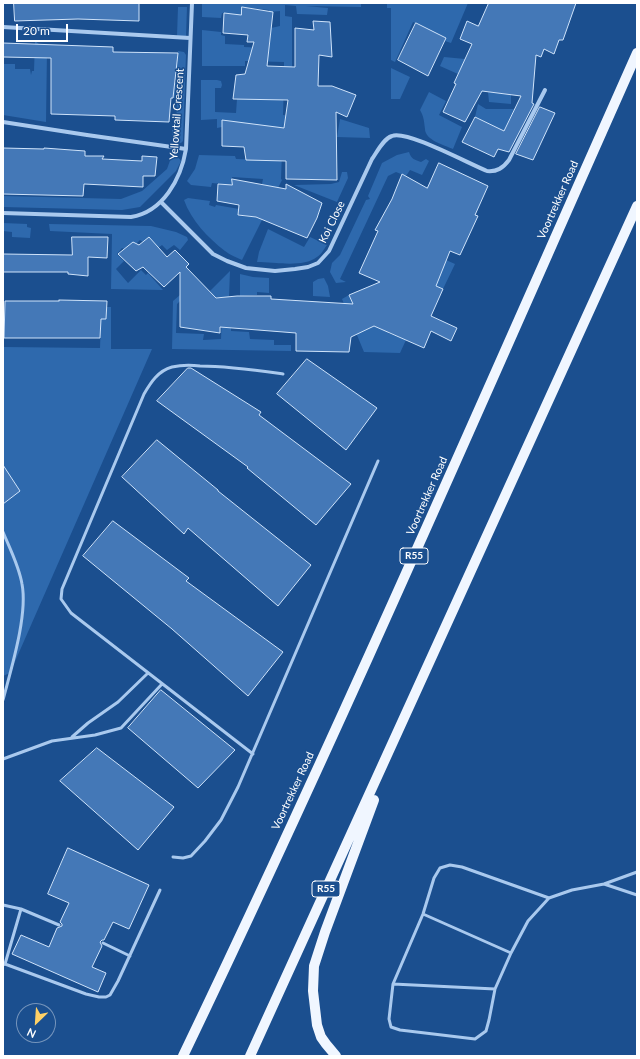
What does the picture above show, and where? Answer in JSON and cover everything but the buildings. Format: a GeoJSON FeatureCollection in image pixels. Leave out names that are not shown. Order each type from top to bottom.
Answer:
{"type":"FeatureCollection","features":[{"type":"Feature","properties":{"kind":"main road","name":"Voortrekker Road"},"geometry":{"type":"LineString","coordinates":[[183,1056],[233,953],[415,554],[637,53]]}},
{"type":"Feature","properties":{"kind":"main road","name":"R55"},"geometry":{"type":"LineString","coordinates":[[250,1056],[403,723],[637,206]]}},
{"type":"Feature","properties":{"kind":"main road"},"geometry":{"type":"LineString","coordinates":[[336,1056],[321,1037],[317,1025],[313,991],[314,966],[327,924],[403,723]]}},
{"type":"Feature","properties":{"kind":"street","name":"Yellowtail Crescent"},"geometry":{"type":"LineString","coordinates":[[3,213],[130,218],[140,216],[162,202],[179,174],[186,149],[192,3]]}},
{"type":"Feature","properties":{"kind":"street"},"geometry":{"type":"LineString","coordinates":[[3,27],[190,38]]}},
{"type":"Feature","properties":{"kind":"street","name":"Koi Close"},"geometry":{"type":"LineString","coordinates":[[162,202],[213,254],[227,261],[246,268],[275,270],[308,267],[318,263],[329,250],[372,159],[381,146],[392,136],[398,135],[414,138],[487,171],[498,170],[504,167],[509,160],[545,90]]}},
{"type":"Feature","properties":{"kind":"street"},"geometry":{"type":"LineString","coordinates":[[3,122],[186,149]]}},
{"type":"Feature","properties":{"kind":"lane"},"geometry":{"type":"LineString","coordinates":[[252,754],[71,613],[61,599],[62,589],[144,394],[152,380],[159,373],[171,367],[186,365],[223,366],[283,374]]}},
{"type":"Feature","properties":{"kind":"lane"},"geometry":{"type":"LineString","coordinates":[[173,857],[183,858],[191,856],[205,842],[221,820],[238,787],[378,461]]}},
{"type":"Feature","properties":{"kind":"lane"},"geometry":{"type":"LineString","coordinates":[[3,532],[20,574],[24,606],[17,644],[3,700]]}},
{"type":"Feature","properties":{"kind":"lane"},"geometry":{"type":"LineString","coordinates":[[72,737],[88,723],[118,702],[148,673]]}},
{"type":"Feature","properties":{"kind":"lane"},"geometry":{"type":"LineString","coordinates":[[3,759],[52,741],[95,735],[120,728],[162,684]]}},
{"type":"Feature","properties":{"kind":"lane"},"geometry":{"type":"LineString","coordinates":[[549,898],[462,867],[450,865],[440,868],[434,878],[423,914],[393,984],[389,1019],[391,1027],[400,1030],[475,1039],[486,1031],[495,989],[510,953],[528,921],[549,898],[572,890],[604,884],[637,872]]}},
{"type":"Feature","properties":{"kind":"lane"},"geometry":{"type":"LineString","coordinates":[[604,884],[637,895]]}},
{"type":"Feature","properties":{"kind":"lane"},"geometry":{"type":"LineString","coordinates":[[21,909],[4,964],[86,994],[106,997],[110,995],[130,956],[160,890]]}},
{"type":"Feature","properties":{"kind":"lane"},"geometry":{"type":"LineString","coordinates":[[3,904],[21,909],[59,924]]}},
{"type":"Feature","properties":{"kind":"lane"},"geometry":{"type":"LineString","coordinates":[[423,914],[510,953]]}},
{"type":"Feature","properties":{"kind":"lane"},"geometry":{"type":"LineString","coordinates":[[103,943],[130,956]]}},
{"type":"Feature","properties":{"kind":"lane"},"geometry":{"type":"LineString","coordinates":[[393,984],[495,989]]}},
{"type":"Feature","properties":{"kind":"shaded area"},"geometry":{"type":"Polygon","coordinates":[[[202,3],[361,3],[361,7],[306,6],[328,8],[327,15],[297,14],[296,6],[285,5],[285,16],[292,17],[292,68],[284,78],[284,62],[245,61],[245,66],[202,66],[202,30],[221,32],[221,35],[225,36],[225,44],[267,48],[270,42],[271,28],[280,26],[280,11],[269,12],[269,10],[242,7],[241,15],[222,13],[221,18],[202,17],[202,3]]]}},
{"type":"Feature","properties":{"kind":"shaded area"},"geometry":{"type":"Polygon","coordinates":[[[387,3],[468,3],[451,43],[445,41],[446,38],[413,22],[395,62],[391,60],[391,8],[387,8],[387,3]]]}},
{"type":"Feature","properties":{"kind":"shaded area"},"geometry":{"type":"Polygon","coordinates":[[[178,7],[187,7],[186,36],[177,36],[178,7]]]}},
{"type":"Feature","properties":{"kind":"shaded area"},"geometry":{"type":"Polygon","coordinates":[[[35,41],[47,50],[46,122],[3,115],[3,64],[15,64],[15,69],[30,69],[31,75],[32,71],[34,71],[35,41]]]}},
{"type":"Feature","properties":{"kind":"shaded area"},"geometry":{"type":"Polygon","coordinates":[[[178,51],[184,52],[186,55],[183,141],[181,143],[173,142],[172,130],[176,130],[177,98],[143,98],[176,83],[178,51]]]}},
{"type":"Feature","properties":{"kind":"shaded area"},"geometry":{"type":"Polygon","coordinates":[[[444,57],[465,59],[458,74],[440,66],[444,57]]]}},
{"type":"Feature","properties":{"kind":"shaded area"},"geometry":{"type":"Polygon","coordinates":[[[391,68],[410,77],[400,99],[391,99],[391,68]]]}},
{"type":"Feature","properties":{"kind":"shaded area"},"geometry":{"type":"Polygon","coordinates":[[[201,80],[221,81],[221,88],[215,88],[215,112],[236,113],[237,99],[284,81],[283,115],[307,118],[283,135],[283,122],[282,180],[242,260],[231,255],[206,234],[191,215],[184,200],[188,198],[210,201],[209,205],[215,207],[216,205],[239,209],[238,216],[258,217],[270,186],[262,184],[263,179],[232,177],[232,185],[212,183],[211,187],[191,185],[187,181],[195,169],[199,155],[235,156],[236,159],[267,160],[222,127],[217,128],[217,119],[201,120],[201,80]]]}},
{"type":"Feature","properties":{"kind":"shaded area"},"geometry":{"type":"Polygon","coordinates":[[[429,92],[446,101],[439,115],[462,127],[453,149],[436,142],[426,133],[424,119],[420,110],[429,92]]]}},
{"type":"Feature","properties":{"kind":"shaded area"},"geometry":{"type":"Polygon","coordinates":[[[488,92],[511,94],[511,104],[489,102],[488,92]]]}},
{"type":"Feature","properties":{"kind":"shaded area"},"geometry":{"type":"Polygon","coordinates":[[[478,104],[486,109],[514,109],[504,131],[475,117],[478,104]]]}},
{"type":"Feature","properties":{"kind":"shaded area"},"geometry":{"type":"Polygon","coordinates":[[[340,119],[369,128],[370,138],[337,137],[340,119]]]}},
{"type":"Feature","properties":{"kind":"shaded area"},"geometry":{"type":"Polygon","coordinates":[[[409,152],[415,160],[421,162],[426,159],[429,161],[422,175],[410,170],[406,176],[396,172],[388,176],[340,279],[346,282],[336,283],[330,272],[332,263],[340,255],[366,200],[370,199],[368,196],[382,163],[397,155],[409,152]]]}},
{"type":"Feature","properties":{"kind":"shaded area"},"geometry":{"type":"Polygon","coordinates":[[[172,155],[178,157],[181,161],[176,171],[140,207],[122,210],[3,207],[3,196],[121,199],[142,191],[167,169],[172,155]]]}},
{"type":"Feature","properties":{"kind":"shaded area"},"geometry":{"type":"Polygon","coordinates":[[[342,172],[347,172],[348,178],[337,202],[294,185],[331,184],[339,182],[342,172]]]}},
{"type":"Feature","properties":{"kind":"shaded area"},"geometry":{"type":"Polygon","coordinates":[[[3,223],[27,224],[27,227],[31,228],[30,238],[12,237],[12,232],[3,231],[3,223]]]}},
{"type":"Feature","properties":{"kind":"shaded area"},"geometry":{"type":"Polygon","coordinates":[[[49,224],[151,226],[176,232],[187,237],[188,240],[180,250],[174,245],[167,250],[162,245],[158,248],[149,237],[143,242],[140,240],[136,244],[134,243],[124,249],[122,248],[117,254],[124,261],[116,269],[128,283],[141,270],[146,275],[148,273],[163,290],[111,289],[112,234],[50,231],[49,224]]]}},
{"type":"Feature","properties":{"kind":"shaded area"},"geometry":{"type":"Polygon","coordinates":[[[268,229],[304,247],[310,237],[327,245],[318,256],[304,262],[288,264],[257,262],[259,252],[268,229]]]}},
{"type":"Feature","properties":{"kind":"shaded area"},"geometry":{"type":"Polygon","coordinates":[[[446,260],[455,264],[443,289],[393,265],[446,260]]]}},
{"type":"Feature","properties":{"kind":"shaded area"},"geometry":{"type":"Polygon","coordinates":[[[230,271],[229,297],[215,297],[210,291],[230,271]]]}},
{"type":"Feature","properties":{"kind":"shaded area"},"geometry":{"type":"Polygon","coordinates":[[[240,274],[269,278],[269,293],[257,292],[257,295],[240,296],[240,274]]]}},
{"type":"Feature","properties":{"kind":"shaded area"},"geometry":{"type":"Polygon","coordinates":[[[324,278],[328,286],[330,297],[313,296],[313,282],[324,278]]]}},
{"type":"Feature","properties":{"kind":"shaded area"},"geometry":{"type":"Polygon","coordinates":[[[180,295],[184,297],[177,304],[176,333],[204,334],[203,340],[221,339],[222,316],[231,316],[231,331],[249,332],[250,339],[274,340],[274,345],[291,345],[291,351],[172,349],[173,301],[180,295]]]}},
{"type":"Feature","properties":{"kind":"shaded area"},"geometry":{"type":"Polygon","coordinates":[[[349,295],[356,314],[385,321],[390,327],[388,333],[406,340],[400,353],[364,352],[342,299],[349,295]]]}},
{"type":"Feature","properties":{"kind":"shaded area"},"geometry":{"type":"Polygon","coordinates":[[[107,307],[111,307],[111,349],[152,349],[10,673],[3,676],[3,347],[100,348],[101,319],[106,319],[107,307]]]}}]}
